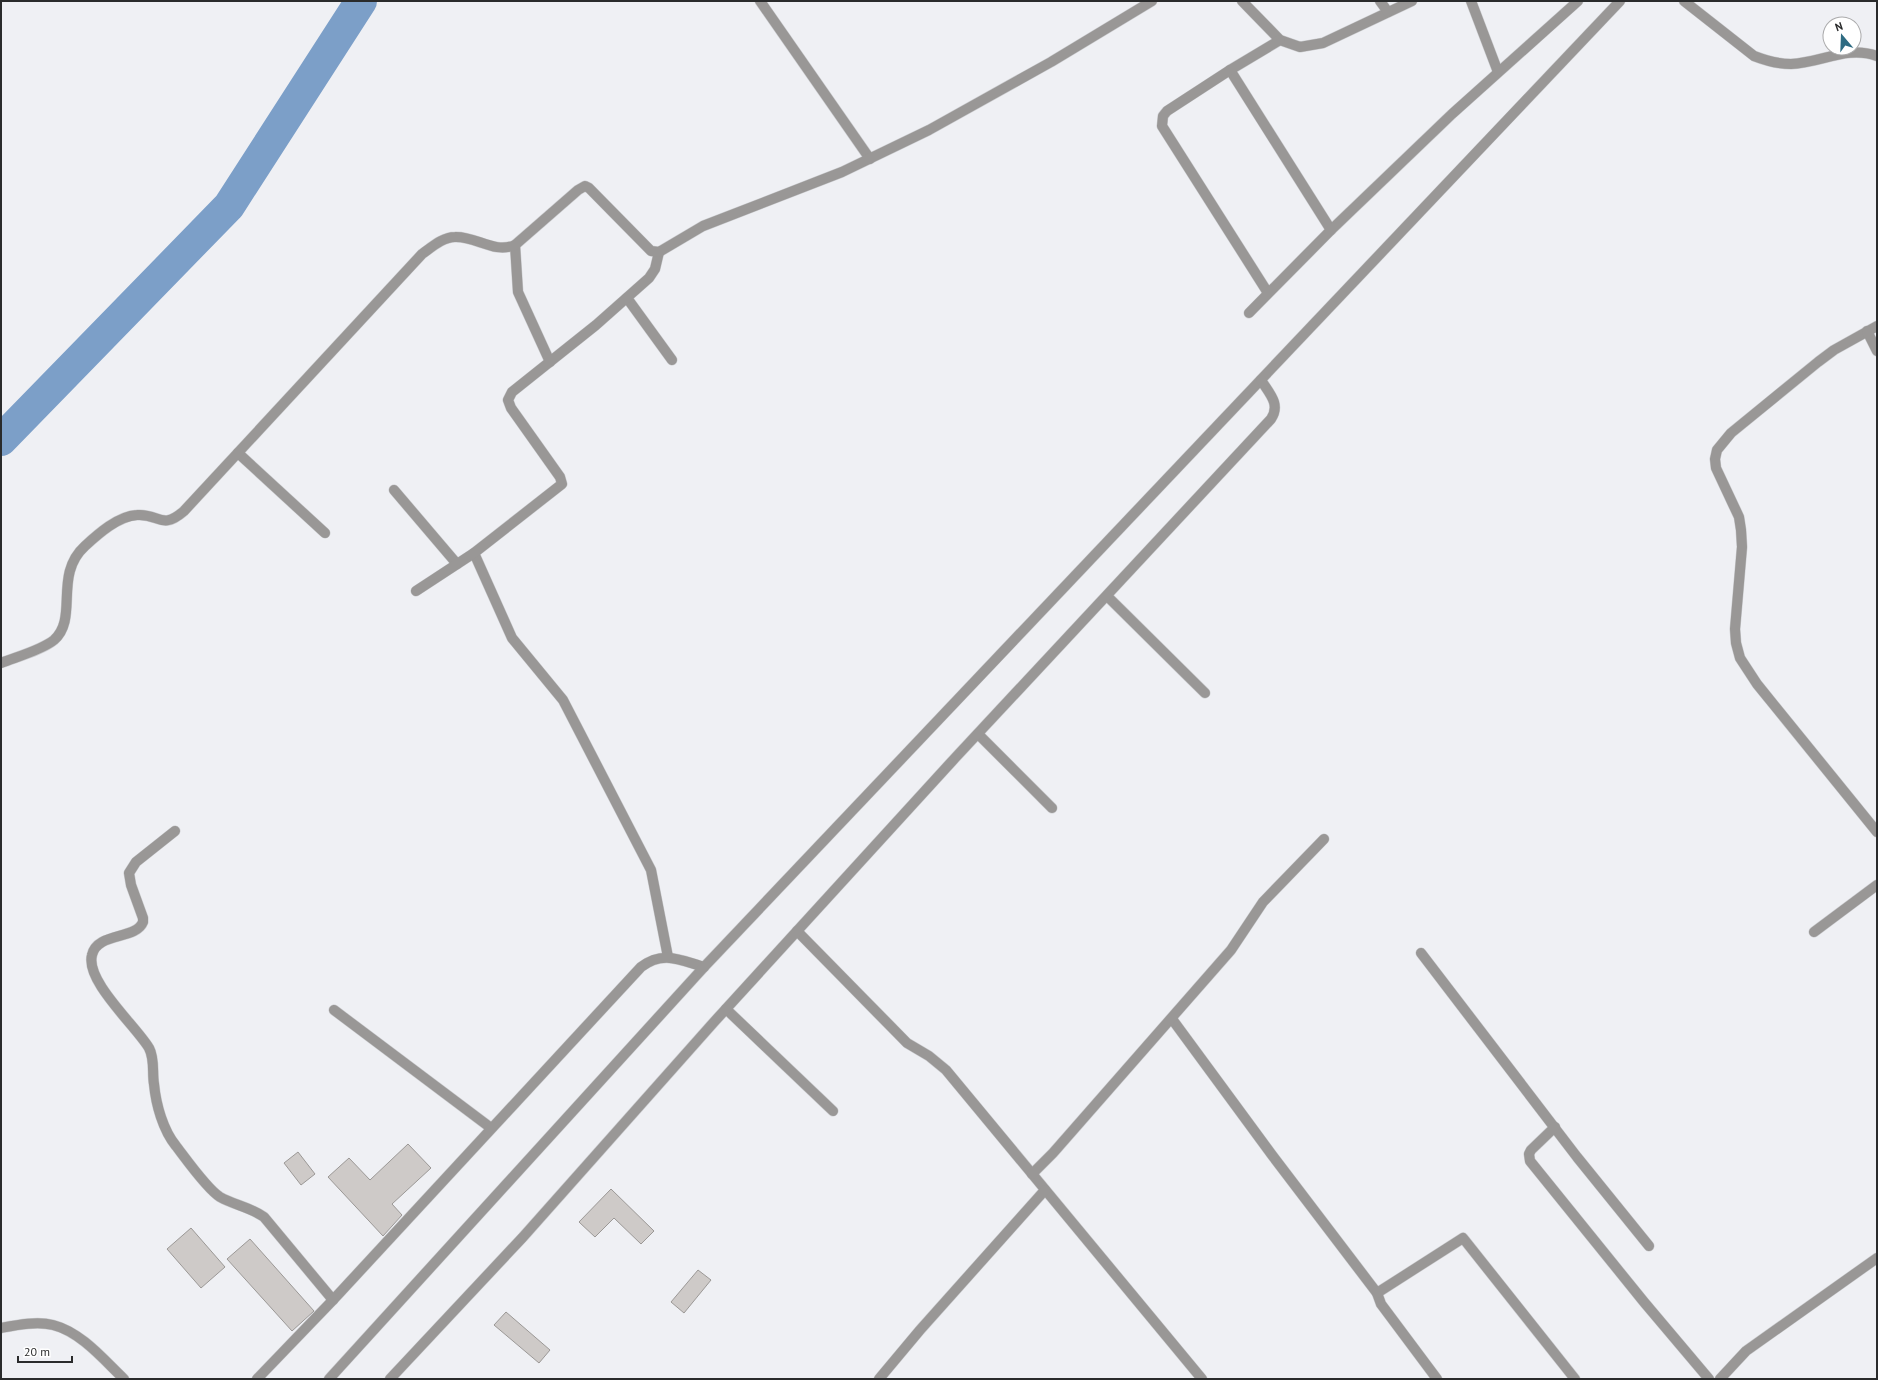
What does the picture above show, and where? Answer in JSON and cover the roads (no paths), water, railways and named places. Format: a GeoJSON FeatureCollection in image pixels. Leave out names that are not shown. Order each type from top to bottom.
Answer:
{"type":"FeatureCollection","features":[{"type":"Feature","properties":{"kind":"street"},"geometry":{"type":"LineString","coordinates":[[760,1],[870,159]]}},
{"type":"Feature","properties":{"kind":"street"},"geometry":{"type":"LineString","coordinates":[[1,663],[46,645],[58,635],[65,619],[69,570],[78,553],[86,545],[110,527],[129,516],[145,516],[166,521],[177,517],[422,254],[445,239],[454,236],[496,247],[509,248],[515,245],[578,190],[585,186],[589,188],[651,251],[659,252],[703,226],[842,172],[929,130],[1051,62],[1152,1]]}},
{"type":"Feature","properties":{"kind":"street"},"geometry":{"type":"LineString","coordinates":[[1242,1],[1280,40],[1300,47],[1324,43],[1412,1]]}},
{"type":"Feature","properties":{"kind":"street"},"geometry":{"type":"LineString","coordinates":[[1380,1],[1388,12]]}},
{"type":"Feature","properties":{"kind":"street"},"geometry":{"type":"LineString","coordinates":[[1471,1],[1498,72]]}},
{"type":"Feature","properties":{"kind":"street"},"geometry":{"type":"LineString","coordinates":[[1248,313],[1331,230],[1498,72],[1578,1]]}},
{"type":"Feature","properties":{"kind":"street"},"geometry":{"type":"LineString","coordinates":[[329,1379],[704,967],[1620,1]]}},
{"type":"Feature","properties":{"kind":"street"},"geometry":{"type":"LineString","coordinates":[[1684,1],[1754,56],[1767,61],[1792,64],[1843,52],[1868,53],[1877,56]]}},
{"type":"Feature","properties":{"kind":"street"},"geometry":{"type":"LineString","coordinates":[[1268,293],[1162,126],[1164,116],[1167,111],[1280,40]]}},
{"type":"Feature","properties":{"kind":"street"},"geometry":{"type":"LineString","coordinates":[[1230,70],[1331,230]]}},
{"type":"Feature","properties":{"kind":"street"},"geometry":{"type":"LineString","coordinates":[[515,245],[518,292],[550,362]]}},
{"type":"Feature","properties":{"kind":"street"},"geometry":{"type":"LineString","coordinates":[[416,591],[474,553],[562,484],[560,477],[511,408],[508,400],[512,392],[596,325],[652,274],[659,252]]}},
{"type":"Feature","properties":{"kind":"street"},"geometry":{"type":"LineString","coordinates":[[627,298],[672,360]]}},
{"type":"Feature","properties":{"kind":"street"},"geometry":{"type":"LineString","coordinates":[[1877,326],[1818,362],[1731,433],[1720,446],[1715,459],[1721,480],[1739,518],[1741,530],[1742,547],[1735,629],[1736,644],[1740,658],[1757,684],[1877,832]]}},
{"type":"Feature","properties":{"kind":"street"},"geometry":{"type":"LineString","coordinates":[[1867,331],[1877,351]]}},
{"type":"Feature","properties":{"kind":"street"},"geometry":{"type":"LineString","coordinates":[[390,1379],[523,1237],[797,931],[1271,419],[1275,414],[1275,405],[1261,380]]}},
{"type":"Feature","properties":{"kind":"street"},"geometry":{"type":"LineString","coordinates":[[238,453],[325,533]]}},
{"type":"Feature","properties":{"kind":"street"},"geometry":{"type":"LineString","coordinates":[[394,490],[457,564]]}},
{"type":"Feature","properties":{"kind":"street"},"geometry":{"type":"LineString","coordinates":[[474,553],[512,638],[563,700],[651,870],[668,957]]}},
{"type":"Feature","properties":{"kind":"street"},"geometry":{"type":"LineString","coordinates":[[1107,596],[1205,693]]}},
{"type":"Feature","properties":{"kind":"street"},"geometry":{"type":"LineString","coordinates":[[978,734],[1052,808]]}},
{"type":"Feature","properties":{"kind":"street"},"geometry":{"type":"LineString","coordinates":[[175,831],[131,868],[129,878],[143,918],[143,922],[135,930],[97,945],[91,957],[94,973],[104,991],[151,1053],[155,1094],[163,1123],[176,1146],[217,1195],[252,1209],[264,1217],[333,1300]]}},
{"type":"Feature","properties":{"kind":"street"},"geometry":{"type":"LineString","coordinates":[[1032,1174],[1053,1153],[1231,950],[1262,902],[1324,839]]}},
{"type":"Feature","properties":{"kind":"street"},"geometry":{"type":"LineString","coordinates":[[1814,932],[1877,885]]}},
{"type":"Feature","properties":{"kind":"street"},"geometry":{"type":"LineString","coordinates":[[797,931],[907,1043],[946,1070],[1202,1379]]}},
{"type":"Feature","properties":{"kind":"street"},"geometry":{"type":"LineString","coordinates":[[1421,953],[1649,1246]]}},
{"type":"Feature","properties":{"kind":"street"},"geometry":{"type":"LineString","coordinates":[[257,1379],[333,1300],[641,967],[654,958],[668,957],[704,967]]}},
{"type":"Feature","properties":{"kind":"street"},"geometry":{"type":"LineString","coordinates":[[726,1009],[833,1111]]}},
{"type":"Feature","properties":{"kind":"street"},"geometry":{"type":"LineString","coordinates":[[334,1010],[491,1128]]}},
{"type":"Feature","properties":{"kind":"street"},"geometry":{"type":"LineString","coordinates":[[1172,1019],[1272,1155],[1377,1293],[1381,1304],[1437,1379]]}},
{"type":"Feature","properties":{"kind":"street"},"geometry":{"type":"LineString","coordinates":[[1555,1127],[1531,1150],[1529,1154],[1530,1160],[1644,1302],[1709,1379]]}},
{"type":"Feature","properties":{"kind":"street"},"geometry":{"type":"LineString","coordinates":[[879,1379],[920,1330],[1045,1190]]}},
{"type":"Feature","properties":{"kind":"street"},"geometry":{"type":"LineString","coordinates":[[1377,1293],[1463,1238],[1575,1379]]}},
{"type":"Feature","properties":{"kind":"street"},"geometry":{"type":"LineString","coordinates":[[1720,1379],[1746,1351],[1876,1262]]}},
{"type":"Feature","properties":{"kind":"street"},"geometry":{"type":"LineString","coordinates":[[1,1328],[38,1324],[58,1327],[68,1331],[83,1341],[124,1379]]}},
{"type":"Feature","properties":{"kind":"waterway"},"geometry":{"type":"LineString","coordinates":[[1,440],[229,206],[361,1]]}}]}
